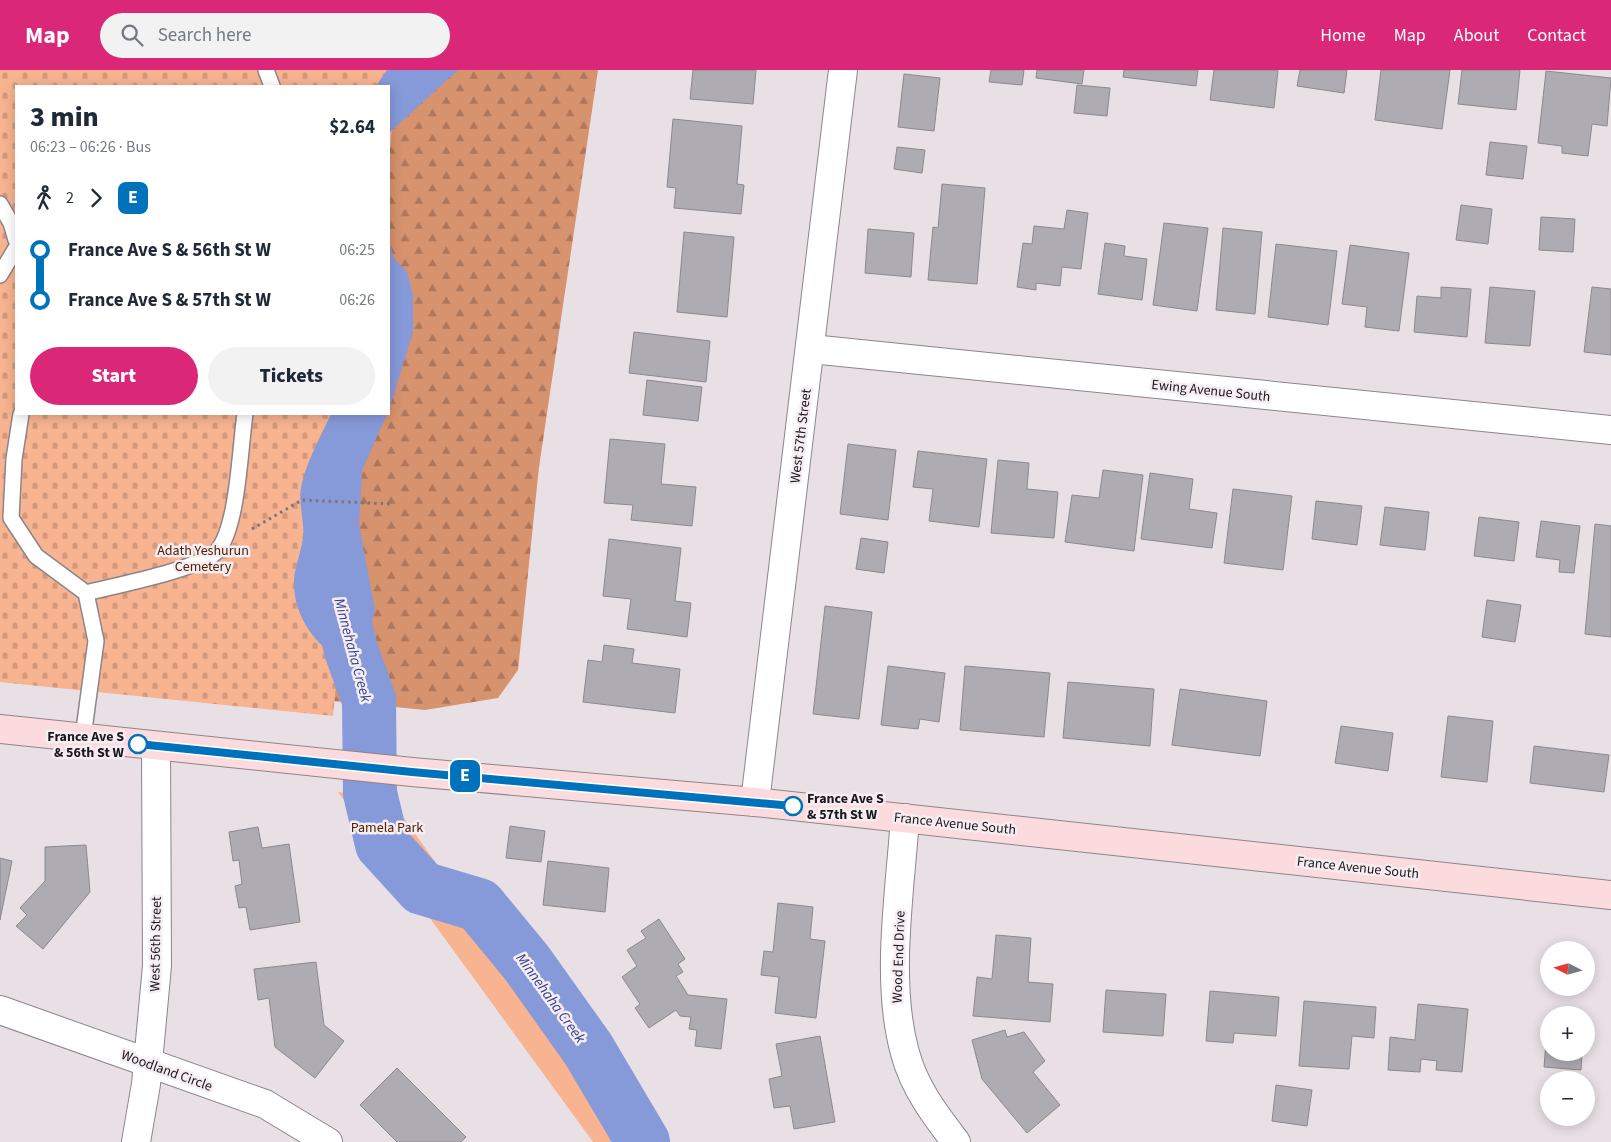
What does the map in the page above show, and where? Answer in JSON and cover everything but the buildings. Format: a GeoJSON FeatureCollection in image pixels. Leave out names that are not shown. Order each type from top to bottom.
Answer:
{"type":"FeatureCollection","features":[{"type":"Feature","properties":{"kind":"main road","name":"France Avenue South"},"geometry":{"type":"LineString","coordinates":[[0,729],[412,772],[755,802],[1611,895]]}},
{"type":"Feature","properties":{"kind":"street","name":"West 57th Street"},"geometry":{"type":"LineString","coordinates":[[755,802],[811,349],[843,70]]}},
{"type":"Feature","properties":{"kind":"street","name":"Ewing Avenue South"},"geometry":{"type":"LineString","coordinates":[[811,349],[1611,430]]}},
{"type":"Feature","properties":{"kind":"street","name":"West 56th Street"},"geometry":{"type":"LineString","coordinates":[[136,1142],[148,1063],[157,966],[156,746]]}},
{"type":"Feature","properties":{"kind":"street","name":"Wood End Drive"},"geometry":{"type":"LineString","coordinates":[[905,818],[895,967],[896,1013],[905,1055],[923,1097],[956,1142]]}},
{"type":"Feature","properties":{"kind":"street","name":"Woodland Circle"},"geometry":{"type":"LineString","coordinates":[[0,1010],[265,1104],[328,1142]]}},
{"type":"Feature","properties":{"kind":"lane"},"geometry":{"type":"LineString","coordinates":[[266,70],[272,85]]}},
{"type":"Feature","properties":{"kind":"lane"},"geometry":{"type":"LineString","coordinates":[[0,204],[11,224],[15,237]]}},
{"type":"Feature","properties":{"kind":"lane"},"geometry":{"type":"LineString","coordinates":[[0,275],[15,250]]}},
{"type":"Feature","properties":{"kind":"lane"},"geometry":{"type":"LineString","coordinates":[[21,415],[14,459],[11,518],[36,556],[86,593],[96,640],[83,738]]}},
{"type":"Feature","properties":{"kind":"lane"},"geometry":{"type":"LineString","coordinates":[[86,593],[186,568],[216,552],[231,522],[244,415]]}},
{"type":"Feature","properties":{"kind":"path"},"geometry":{"type":"LineString","coordinates":[[246,533],[302,500],[392,504]]}},
{"type":"Feature","properties":{"kind":"green space","name":"Adath Yeshurun Cemetery"},"geometry":{"type":"Polygon","coordinates":[[[0,70],[398,70],[390,149],[390,85],[15,85],[15,415],[363,415],[333,716],[0,682],[0,70]]]}},
{"type":"Feature","properties":{"kind":"green space"},"geometry":{"type":"Polygon","coordinates":[[[179,70],[598,70],[539,467],[518,670],[498,698],[425,710],[273,695],[203,415],[390,415],[390,85],[179,70]]]}},
{"type":"Feature","properties":{"kind":"green space","name":"Pamela Park"},"geometry":{"type":"Polygon","coordinates":[[[338,792],[391,800],[635,1142],[593,1142],[338,792]]]}},
{"type":"Feature","properties":{"kind":"water"},"geometry":{"type":"Polygon","coordinates":[[[387,70],[458,70],[390,132],[390,85],[377,85],[387,70]]]}},
{"type":"Feature","properties":{"kind":"water"},"geometry":{"type":"Polygon","coordinates":[[[390,243],[393,257],[407,272],[413,296],[413,332],[390,407],[390,243]]]}},
{"type":"Feature","properties":{"kind":"water"},"geometry":{"type":"Polygon","coordinates":[[[331,415],[387,415],[362,470],[359,525],[375,610],[363,650],[344,665],[324,648],[308,628],[297,606],[295,594],[294,580],[303,538],[301,488],[310,459],[331,415]]]}},
{"type":"Feature","properties":{"kind":"waterway","name":"Minnehaha Creek"},"geometry":{"type":"LineString","coordinates":[[336,586],[351,650],[369,700],[370,793],[382,844],[422,888],[479,905],[526,962],[588,1049],[643,1142]]}},
{"type":"Feature","properties":{"kind":"bus line","name":"E"},"geometry":{"type":"LineString","coordinates":[[138,744],[412,772],[793,806]]}},
{"type":"Feature","properties":{"kind":"place","name":"France Ave S & 56th St W"},"geometry":{"type":"Point","coordinates":[138,744]}},
{"type":"Feature","properties":{"kind":"place","name":"France Ave S & 57th St W"},"geometry":{"type":"Point","coordinates":[793,806]}}]}
